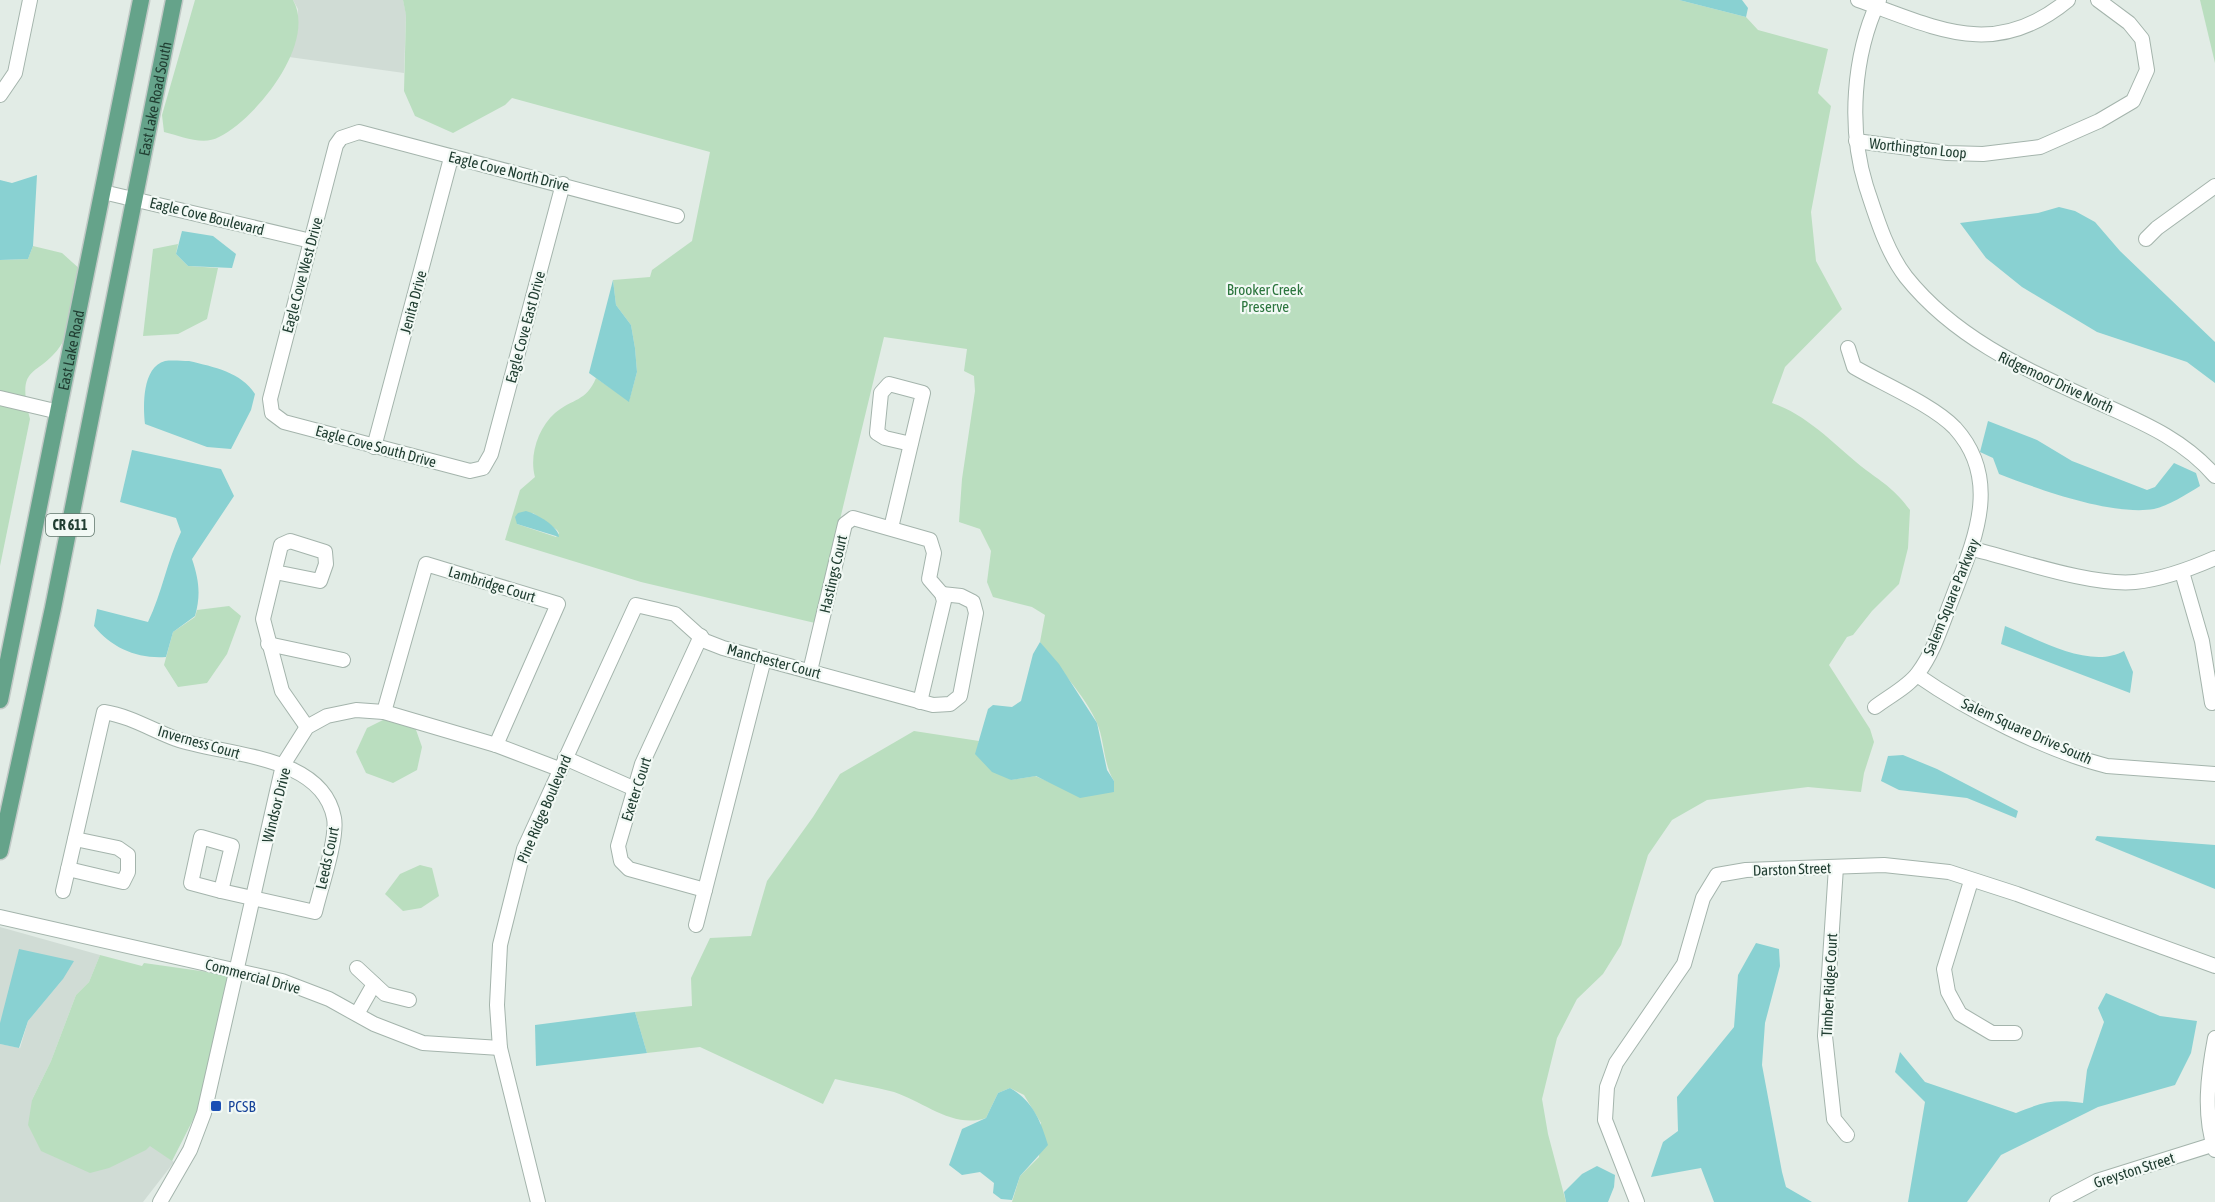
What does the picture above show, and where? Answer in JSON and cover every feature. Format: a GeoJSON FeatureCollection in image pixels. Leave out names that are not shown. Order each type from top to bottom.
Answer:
{"type":"FeatureCollection","features":[{"type":"Feature","properties":{"kind":"main road","name":"East Lake Road"},"geometry":{"type":"LineString","coordinates":[[0,700],[141,0]]}},
{"type":"Feature","properties":{"kind":"main road","name":"East Lake Road South"},"geometry":{"type":"LineString","coordinates":[[134,198],[174,0]]}},
{"type":"Feature","properties":{"kind":"main road","name":"CR 611"},"geometry":{"type":"LineString","coordinates":[[0,851],[53,608],[134,198]]}},
{"type":"Feature","properties":{"kind":"street"},"geometry":{"type":"LineString","coordinates":[[0,94],[15,74],[30,0]]}},
{"type":"Feature","properties":{"kind":"street"},"geometry":{"type":"LineString","coordinates":[[1858,0],[1878,3],[1955,33],[1993,36],[2025,28],[2052,13],[2068,0]]}},
{"type":"Feature","properties":{"kind":"street","name":"Worthington Loop"},"geometry":{"type":"LineString","coordinates":[[1856,141],[1947,153],[1983,154],[2040,147],[2099,121],[2133,101],[2147,70],[2142,39],[2129,23],[2098,0]]}},
{"type":"Feature","properties":{"kind":"street","name":"Ridgemoor Drive North"},"geometry":{"type":"LineString","coordinates":[[1878,3],[1860,60],[1856,141],[1864,178],[1880,228],[1905,276],[1953,325],[2019,367],[2162,432],[2197,457],[2215,476]]}},
{"type":"Feature","properties":{"kind":"street","name":"Eagle Cove North Drive"},"geometry":{"type":"LineString","coordinates":[[341,138],[359,132],[451,158],[563,184],[677,216]]}},
{"type":"Feature","properties":{"kind":"street","name":"Eagle Cove West Drive"},"geometry":{"type":"LineString","coordinates":[[272,413],[270,399],[336,145],[341,138]]}},
{"type":"Feature","properties":{"kind":"street","name":"Jenita Drive"},"geometry":{"type":"LineString","coordinates":[[374,447],[451,158]]}},
{"type":"Feature","properties":{"kind":"street","name":"Eagle Cove East Drive"},"geometry":{"type":"LineString","coordinates":[[483,468],[491,454],[563,184]]}},
{"type":"Feature","properties":{"kind":"street"},"geometry":{"type":"LineString","coordinates":[[2146,239],[2157,228],[2215,186]]}},
{"type":"Feature","properties":{"kind":"street","name":"Eagle Cove Boulevard"},"geometry":{"type":"LineString","coordinates":[[103,192],[311,241]]}},
{"type":"Feature","properties":{"kind":"street","name":"Salem Square Parkway"},"geometry":{"type":"LineString","coordinates":[[1848,348],[1854,367],[1942,416],[1967,446],[1982,494],[1972,549],[1935,642],[1917,675],[1875,707]]}},
{"type":"Feature","properties":{"kind":"street"},"geometry":{"type":"LineString","coordinates":[[891,528],[911,444],[923,393],[889,384],[881,393],[877,433],[885,438],[911,444]]}},
{"type":"Feature","properties":{"kind":"street"},"geometry":{"type":"LineString","coordinates":[[0,398],[59,412]]}},
{"type":"Feature","properties":{"kind":"street","name":"Eagle Cove South Drive"},"geometry":{"type":"LineString","coordinates":[[272,413],[284,422],[374,447],[470,471],[483,468]]}},
{"type":"Feature","properties":{"kind":"street","name":"Hastings Court"},"geometry":{"type":"LineString","coordinates":[[810,672],[845,524],[853,518],[930,540],[933,553],[929,579],[942,594]]}},
{"type":"Feature","properties":{"kind":"street"},"geometry":{"type":"LineString","coordinates":[[1972,549],[2110,582],[2136,582],[2182,572],[2215,558]]}},
{"type":"Feature","properties":{"kind":"street","name":"Lambridge Court"},"geometry":{"type":"LineString","coordinates":[[384,711],[426,564],[558,604],[496,746]]}},
{"type":"Feature","properties":{"kind":"street"},"geometry":{"type":"LineString","coordinates":[[275,572],[263,619],[268,644],[282,691],[307,727],[327,716],[356,710],[384,711],[496,746],[562,763],[635,789]]}},
{"type":"Feature","properties":{"kind":"street"},"geometry":{"type":"LineString","coordinates":[[2182,572],[2202,641],[2212,703]]}},
{"type":"Feature","properties":{"kind":"street"},"geometry":{"type":"LineString","coordinates":[[921,702],[944,601],[942,594]]}},
{"type":"Feature","properties":{"kind":"street","name":"Manchester Court"},"geometry":{"type":"LineString","coordinates":[[636,604],[675,614],[701,636],[723,648],[933,705],[950,704],[960,696],[976,613],[973,602],[961,596],[942,594]]}},
{"type":"Feature","properties":{"kind":"street","name":"Pine Ridge Boulevard"},"geometry":{"type":"LineString","coordinates":[[538,1202],[500,1048],[497,1005],[500,945],[524,849],[636,604]]}},
{"type":"Feature","properties":{"kind":"street","name":"Exeter Court"},"geometry":{"type":"LineString","coordinates":[[701,636],[642,764],[618,846],[621,861],[628,869],[705,890]]}},
{"type":"Feature","properties":{"kind":"street"},"geometry":{"type":"LineString","coordinates":[[268,644],[343,660]]}},
{"type":"Feature","properties":{"kind":"street"},"geometry":{"type":"LineString","coordinates":[[696,925],[764,659]]}},
{"type":"Feature","properties":{"kind":"street","name":"Salem Square Drive South"},"geometry":{"type":"LineString","coordinates":[[1917,675],[1941,692],[2005,724],[2091,762],[2107,766],[2215,774]]}},
{"type":"Feature","properties":{"kind":"street","name":"Inverness Court"},"geometry":{"type":"LineString","coordinates":[[63,891],[104,712],[118,714],[177,739],[283,765]]}},
{"type":"Feature","properties":{"kind":"street","name":"Windsor Drive"},"geometry":{"type":"LineString","coordinates":[[160,1202],[190,1150],[202,1119],[283,765],[307,727]]}},
{"type":"Feature","properties":{"kind":"street","name":"Leeds Court"},"geometry":{"type":"LineString","coordinates":[[254,898],[315,912],[334,836],[335,820],[329,801],[313,782],[298,771],[283,765]]}},
{"type":"Feature","properties":{"kind":"street"},"geometry":{"type":"LineString","coordinates":[[68,869],[123,882],[128,872],[128,855],[118,849],[75,839]]}},
{"type":"Feature","properties":{"kind":"street","name":"Darston Street"},"geometry":{"type":"LineString","coordinates":[[1637,1202],[1605,1120],[1607,1087],[1616,1063],[1684,964],[1703,898],[1717,874],[1746,870],[1913,866],[1949,872],[2215,966]]}},
{"type":"Feature","properties":{"kind":"street","name":"Timber Ridge Court"},"geometry":{"type":"LineString","coordinates":[[1836,867],[1825,1036],[1834,1119],[1847,1135]]}},
{"type":"Feature","properties":{"kind":"street"},"geometry":{"type":"LineString","coordinates":[[1971,880],[1944,969],[1948,992],[1960,1014],[1992,1033],[2015,1033]]}},
{"type":"Feature","properties":{"kind":"street"},"geometry":{"type":"LineString","coordinates":[[221,891],[254,898]]}},
{"type":"Feature","properties":{"kind":"street","name":"Commercial Drive"},"geometry":{"type":"LineString","coordinates":[[0,918],[282,981],[329,999],[374,1024],[423,1043],[500,1048]]}},
{"type":"Feature","properties":{"kind":"street"},"geometry":{"type":"LineString","coordinates":[[357,968],[394,998],[409,1000]]}},
{"type":"Feature","properties":{"kind":"street"},"geometry":{"type":"LineString","coordinates":[[357,1014],[374,984]]}},
{"type":"Feature","properties":{"kind":"street"},"geometry":{"type":"LineString","coordinates":[[2214,1146],[2207,1102],[2208,1072],[2215,1038]]}},
{"type":"Feature","properties":{"kind":"street","name":"Greyston Street"},"geometry":{"type":"LineString","coordinates":[[2057,1202],[2097,1181],[2214,1146]]}},
{"type":"Feature","properties":{"kind":"shaded area"},"geometry":{"type":"Polygon","coordinates":[[[293,0],[403,0],[406,14],[404,73],[289,57],[297,33],[298,9],[293,0]]]}},
{"type":"Feature","properties":{"kind":"shaded area"},"geometry":{"type":"Polygon","coordinates":[[[0,927],[100,955],[89,982],[76,995],[51,1061],[32,1100],[150,1145],[174,1162],[143,1202],[0,1202],[0,1044],[20,1048],[28,1021],[63,979],[0,1023],[0,927]]]}},
{"type":"Feature","properties":{"kind":"green space"},"geometry":{"type":"Polygon","coordinates":[[[195,0],[293,0],[298,17],[297,37],[290,57],[279,78],[265,97],[234,127],[213,140],[206,141],[164,132],[162,115],[195,0]]]}},
{"type":"Feature","properties":{"kind":"green space","name":"Brooker Creek Preserve"},"geometry":{"type":"Polygon","coordinates":[[[403,0],[1679,0],[1746,17],[1758,30],[1828,49],[1818,93],[1831,106],[1811,212],[1816,261],[1842,309],[1785,367],[1772,403],[1786,409],[1822,432],[1890,488],[1910,510],[1908,548],[1899,584],[1872,611],[1853,635],[1847,637],[1829,665],[1870,729],[1874,742],[1864,773],[1861,792],[1808,787],[1707,800],[1672,820],[1648,855],[1621,945],[1603,974],[1577,999],[1557,1038],[1542,1099],[1548,1134],[1566,1202],[1012,1202],[1020,1176],[1039,1157],[1041,1123],[1024,1095],[1010,1088],[998,1093],[986,1118],[962,1120],[939,1113],[894,1092],[835,1079],[823,1104],[700,1047],[647,1053],[635,1012],[692,1006],[691,978],[710,938],[751,936],[767,881],[813,817],[840,774],[914,731],[979,741],[976,754],[1011,780],[1035,776],[1054,784],[1114,781],[1108,767],[1100,730],[1092,713],[1040,642],[1045,615],[1032,607],[993,597],[987,582],[991,551],[980,529],[959,522],[962,479],[975,391],[974,376],[964,371],[967,349],[884,337],[815,623],[641,582],[505,540],[520,490],[535,477],[534,451],[549,419],[562,408],[583,396],[596,378],[629,401],[637,372],[635,348],[631,325],[616,305],[613,280],[650,277],[652,270],[692,241],[710,152],[512,98],[505,105],[453,133],[415,116],[404,91],[406,15],[403,0]],[[533,513],[517,524],[556,537],[559,533],[533,513]]]}},
{"type":"Feature","properties":{"kind":"green space"},"geometry":{"type":"Polygon","coordinates":[[[2200,0],[2215,0],[2215,63],[2200,0]]]}},
{"type":"Feature","properties":{"kind":"green space"},"geometry":{"type":"Polygon","coordinates":[[[178,244],[176,254],[188,266],[218,268],[207,319],[178,334],[143,336],[153,249],[178,244]]]}},
{"type":"Feature","properties":{"kind":"green space"},"geometry":{"type":"Polygon","coordinates":[[[33,246],[62,253],[82,271],[73,316],[66,337],[53,355],[28,377],[25,390],[26,400],[0,393],[0,260],[28,259],[33,246]]]}},
{"type":"Feature","properties":{"kind":"green space"},"geometry":{"type":"Polygon","coordinates":[[[0,404],[28,411],[30,419],[0,566],[0,404]]]}},
{"type":"Feature","properties":{"kind":"green space"},"geometry":{"type":"Polygon","coordinates":[[[229,606],[241,616],[227,654],[207,683],[178,687],[164,665],[173,632],[195,617],[197,610],[229,606]]]}},
{"type":"Feature","properties":{"kind":"green space"},"geometry":{"type":"Polygon","coordinates":[[[387,718],[415,727],[422,747],[417,770],[393,783],[366,773],[356,752],[367,728],[387,718]]]}},
{"type":"Feature","properties":{"kind":"green space"},"geometry":{"type":"Polygon","coordinates":[[[420,865],[432,868],[439,896],[421,908],[403,911],[385,894],[400,874],[420,865]]]}},
{"type":"Feature","properties":{"kind":"green space"},"geometry":{"type":"Polygon","coordinates":[[[100,955],[142,966],[144,963],[229,975],[199,1108],[172,1161],[150,1146],[109,1168],[90,1173],[41,1151],[28,1125],[32,1100],[51,1061],[76,995],[89,982],[100,955]]]}},
{"type":"Feature","properties":{"kind":"water"},"geometry":{"type":"Polygon","coordinates":[[[1679,0],[1742,0],[1748,8],[1746,17],[1679,0]]]}},
{"type":"Feature","properties":{"kind":"water"},"geometry":{"type":"Polygon","coordinates":[[[37,175],[33,246],[28,259],[0,260],[0,180],[12,183],[37,175]]]}},
{"type":"Feature","properties":{"kind":"water"},"geometry":{"type":"Polygon","coordinates":[[[2059,207],[2075,211],[2095,222],[2120,251],[2215,342],[2215,383],[2187,362],[2097,332],[2022,287],[1986,258],[1960,223],[2038,213],[2059,207]]]}},
{"type":"Feature","properties":{"kind":"water"},"geometry":{"type":"Polygon","coordinates":[[[182,231],[213,236],[236,254],[232,268],[188,266],[176,254],[182,231]]]}},
{"type":"Feature","properties":{"kind":"water"},"geometry":{"type":"Polygon","coordinates":[[[613,280],[616,305],[631,325],[635,348],[637,372],[629,402],[589,373],[613,280]]]}},
{"type":"Feature","properties":{"kind":"water"},"geometry":{"type":"Polygon","coordinates":[[[165,361],[189,361],[235,375],[255,394],[251,410],[231,449],[207,447],[145,424],[146,388],[152,371],[165,361]]]}},
{"type":"Feature","properties":{"kind":"water"},"geometry":{"type":"Polygon","coordinates":[[[1988,421],[2037,440],[2072,461],[2147,490],[2155,487],[2174,463],[2196,473],[2200,486],[2165,505],[2154,509],[2137,510],[2097,505],[2054,494],[1999,474],[1993,458],[1980,452],[1988,421]]]}},
{"type":"Feature","properties":{"kind":"water"},"geometry":{"type":"Polygon","coordinates":[[[132,450],[221,469],[234,496],[192,559],[198,588],[195,616],[173,632],[166,657],[135,654],[117,646],[94,626],[97,609],[148,622],[181,532],[176,518],[120,502],[132,450]]]}},
{"type":"Feature","properties":{"kind":"water"},"geometry":{"type":"Polygon","coordinates":[[[526,511],[551,525],[559,537],[517,524],[515,517],[518,513],[526,511]]]}},
{"type":"Feature","properties":{"kind":"water"},"geometry":{"type":"Polygon","coordinates":[[[2005,626],[2048,645],[2080,655],[2110,656],[2124,651],[2133,672],[2130,693],[2001,644],[2005,626]]]}},
{"type":"Feature","properties":{"kind":"water"},"geometry":{"type":"Polygon","coordinates":[[[1040,642],[1059,664],[1097,723],[1107,770],[1114,781],[1114,792],[1080,798],[1036,776],[1011,780],[992,772],[975,754],[988,709],[993,705],[1012,707],[1021,701],[1033,654],[1040,642]]]}},
{"type":"Feature","properties":{"kind":"water"},"geometry":{"type":"Polygon","coordinates":[[[1903,755],[1937,769],[2018,811],[2016,818],[1967,798],[1899,790],[1881,781],[1888,756],[1903,755]]]}},
{"type":"Feature","properties":{"kind":"water"},"geometry":{"type":"Polygon","coordinates":[[[2097,836],[2215,845],[2215,889],[2095,840],[2097,836]]]}},
{"type":"Feature","properties":{"kind":"water"},"geometry":{"type":"Polygon","coordinates":[[[1756,943],[1779,949],[1780,966],[1765,1023],[1762,1065],[1782,1172],[1786,1187],[1812,1202],[1714,1202],[1701,1168],[1651,1177],[1663,1142],[1678,1131],[1677,1097],[1734,1027],[1738,975],[1756,943]]]}},
{"type":"Feature","properties":{"kind":"water"},"geometry":{"type":"Polygon","coordinates":[[[19,949],[74,961],[63,979],[28,1021],[19,1048],[0,1044],[0,1023],[19,949]]]}},
{"type":"Feature","properties":{"kind":"water"},"geometry":{"type":"Polygon","coordinates":[[[2106,993],[2160,1016],[2197,1021],[2191,1053],[2175,1085],[2098,1107],[2001,1155],[1967,1202],[1908,1202],[1925,1102],[1895,1072],[1900,1052],[1925,1082],[2016,1113],[2049,1102],[2083,1103],[2087,1070],[2104,1022],[2098,1008],[2106,993]]]}},
{"type":"Feature","properties":{"kind":"water"},"geometry":{"type":"Polygon","coordinates":[[[635,1012],[647,1053],[536,1066],[535,1025],[635,1012]]]}},
{"type":"Feature","properties":{"kind":"water"},"geometry":{"type":"Polygon","coordinates":[[[1010,1088],[1018,1093],[1035,1112],[1048,1145],[1020,1176],[1012,1200],[1001,1199],[993,1193],[994,1183],[980,1172],[962,1175],[949,1165],[962,1129],[986,1118],[998,1093],[1010,1088]]]}},
{"type":"Feature","properties":{"kind":"water"},"geometry":{"type":"Polygon","coordinates":[[[1597,1166],[1615,1175],[1614,1187],[1608,1202],[1566,1202],[1564,1192],[1582,1174],[1597,1166]]]}},
{"type":"Feature","properties":{"kind":"place","name":"PCSB"},"geometry":{"type":"Point","coordinates":[216,1106]}}]}
